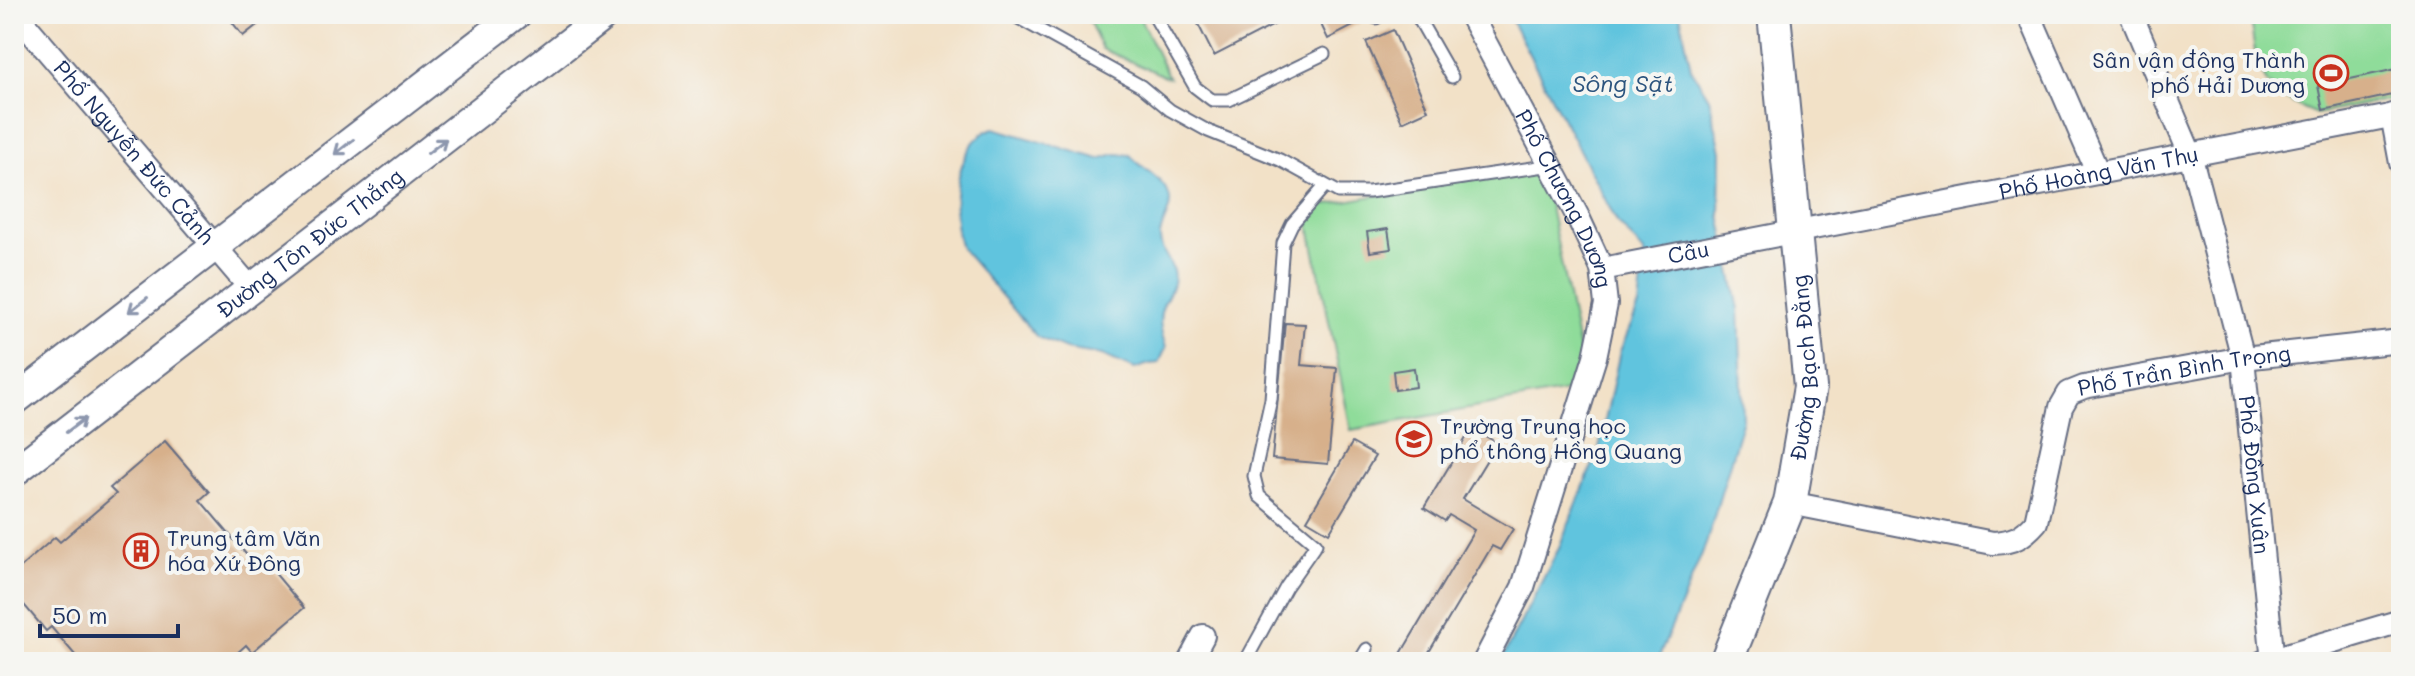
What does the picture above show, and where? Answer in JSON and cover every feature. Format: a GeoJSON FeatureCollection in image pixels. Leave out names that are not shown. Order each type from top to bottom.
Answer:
{"type":"FeatureCollection","features":[{"type":"Feature","properties":{"kind":"main road","name":"Đường Bạch Đằng"},"geometry":{"type":"LineString","coordinates":[[1726,662],[1790,503],[1810,387],[1774,14]]}},
{"type":"Feature","properties":{"kind":"street","name":"Phố Nguyễn Đức Cảnh"},"geometry":{"type":"LineString","coordinates":[[16,14],[252,290]]}},
{"type":"Feature","properties":{"kind":"street"},"geometry":{"type":"LineString","coordinates":[[14,401],[517,14]]}},
{"type":"Feature","properties":{"kind":"street","name":"Đường Tôn Đức Thắng"},"geometry":{"type":"LineString","coordinates":[[14,472],[606,14]]}},
{"type":"Feature","properties":{"kind":"street","name":"Phố Chương Dương"},"geometry":{"type":"LineString","coordinates":[[1470,14],[1552,165],[1602,269],[1606,304],[1595,357],[1523,587],[1484,662]]}},
{"type":"Feature","properties":{"kind":"street"},"geometry":{"type":"LineString","coordinates":[[2029,14],[2098,173]]}},
{"type":"Feature","properties":{"kind":"street","name":"Phố Đồng Xuân"},"geometry":{"type":"LineString","coordinates":[[2131,14],[2190,154],[2243,358],[2270,661]]}},
{"type":"Feature","properties":{"kind":"street"},"geometry":{"type":"LineString","coordinates":[[2397,114],[2401,163]]}},
{"type":"Feature","properties":{"kind":"street","name":"Phố Hoàng Văn Thụ"},"geometry":{"type":"LineString","coordinates":[[1754,239],[2397,114]]}},
{"type":"Feature","properties":{"kind":"street","name":"Cầu"},"geometry":{"type":"LineString","coordinates":[[1602,269],[1754,239]]}},
{"type":"Feature","properties":{"kind":"street","name":"Phố Trần Bình Trọng"},"geometry":{"type":"LineString","coordinates":[[1790,503],[1993,543],[2010,542],[2024,536],[2036,522],[2061,407],[2069,393],[2084,387],[2243,358],[2401,341]]}},
{"type":"Feature","properties":{"kind":"street"},"geometry":{"type":"LineString","coordinates":[[2270,661],[2401,621]]}},
{"type":"Feature","properties":{"kind":"street"},"geometry":{"type":"LineString","coordinates":[[1189,662],[1203,636]]}},
{"type":"Feature","properties":{"kind":"lane"},"geometry":{"type":"LineString","coordinates":[[1011,14],[1141,86],[1170,110],[1208,131],[1280,160],[1338,192],[1369,192],[1552,165]]}},
{"type":"Feature","properties":{"kind":"lane"},"geometry":{"type":"LineString","coordinates":[[1153,14],[1195,87],[1212,100],[1229,100],[1324,54]]}},
{"type":"Feature","properties":{"kind":"lane"},"geometry":{"type":"LineString","coordinates":[[1374,14],[1376,18],[1383,14]]}},
{"type":"Feature","properties":{"kind":"lane"},"geometry":{"type":"LineString","coordinates":[[1416,14],[1452,77]]}},
{"type":"Feature","properties":{"kind":"lane"},"geometry":{"type":"LineString","coordinates":[[1245,662],[1286,587],[1316,544],[1259,496],[1254,476],[1271,399],[1283,243],[1292,224],[1325,186]]}},
{"type":"Feature","properties":{"kind":"lane"},"geometry":{"type":"LineString","coordinates":[[1359,662],[1367,649]]}},
{"type":"Feature","properties":{"kind":"green space"},"geometry":{"type":"Polygon","coordinates":[[[1086,14],[1138,14],[1169,78],[1102,49],[1086,14]]]}},
{"type":"Feature","properties":{"kind":"green space","name":"Sân vận động Thành phố Hải Dương"},"geometry":{"type":"Polygon","coordinates":[[[2249,14],[2401,14],[2401,97],[2316,114],[2300,107],[2267,83],[2257,64],[2249,14]]]}},
{"type":"Feature","properties":{"kind":"green space"},"geometry":{"type":"Polygon","coordinates":[[[1530,168],[1545,182],[1581,361],[1573,390],[1351,430],[1306,208],[1530,168]]]}},
{"type":"Feature","properties":{"kind":"water","name":"Sông Sặt"},"geometry":{"type":"Polygon","coordinates":[[[1508,14],[1680,14],[1691,69],[1709,98],[1721,151],[1720,215],[1739,310],[1743,419],[1706,544],[1657,662],[1500,662],[1558,550],[1599,449],[1620,351],[1639,306],[1645,253],[1617,222],[1508,14]]]}},
{"type":"Feature","properties":{"kind":"water"},"geometry":{"type":"Polygon","coordinates":[[[994,128],[1099,159],[1115,154],[1130,155],[1163,184],[1170,201],[1160,241],[1174,276],[1160,317],[1166,348],[1159,363],[1135,369],[1102,355],[1066,349],[1037,337],[961,248],[955,217],[958,180],[970,147],[981,135],[994,128]]]}},
{"type":"Feature","properties":{"kind":"building"},"geometry":{"type":"Polygon","coordinates":[[[226,14],[271,14],[243,36],[226,14]]]}},
{"type":"Feature","properties":{"kind":"building"},"geometry":{"type":"Polygon","coordinates":[[[1193,14],[1295,14],[1214,56],[1193,14]]]}},
{"type":"Feature","properties":{"kind":"building"},"geometry":{"type":"Polygon","coordinates":[[[1316,14],[1366,14],[1367,19],[1328,39],[1316,14]]]}},
{"type":"Feature","properties":{"kind":"building"},"geometry":{"type":"Polygon","coordinates":[[[1393,30],[1428,110],[1402,122],[1366,42],[1393,30]]]}},
{"type":"Feature","properties":{"kind":"building"},"geometry":{"type":"Polygon","coordinates":[[[2401,68],[2401,93],[2323,110],[2318,86],[2401,68]]]}},
{"type":"Feature","properties":{"kind":"building"},"geometry":{"type":"Polygon","coordinates":[[[1388,229],[1391,249],[1370,252],[1367,232],[1388,229]]]}},
{"type":"Feature","properties":{"kind":"building"},"geometry":{"type":"Polygon","coordinates":[[[1285,323],[1305,324],[1301,365],[1337,368],[1328,464],[1272,459],[1285,323]]]}},
{"type":"Feature","properties":{"kind":"building"},"geometry":{"type":"Polygon","coordinates":[[[1414,368],[1416,387],[1395,390],[1393,371],[1414,368]]]}},
{"type":"Feature","properties":{"kind":"building"},"geometry":{"type":"Polygon","coordinates":[[[1472,428],[1497,443],[1463,499],[1513,529],[1500,550],[1492,546],[1423,662],[1396,662],[1474,530],[1449,515],[1445,521],[1424,508],[1472,428]]]}},
{"type":"Feature","properties":{"kind":"building","name":"Trung tâm Văn hóa Xứ Đông"},"geometry":{"type":"Polygon","coordinates":[[[165,441],[209,492],[200,500],[257,567],[264,560],[304,608],[252,652],[246,645],[227,662],[81,662],[51,627],[46,631],[14,593],[14,573],[55,537],[60,542],[116,494],[110,488],[165,441]]]}},
{"type":"Feature","properties":{"kind":"building"},"geometry":{"type":"Polygon","coordinates":[[[1352,443],[1375,456],[1329,533],[1307,520],[1352,443]]]}},
{"type":"Feature","properties":{"kind":"place","name":"Sân vận động Thành phố Hải Dương"},"geometry":{"type":"Point","coordinates":[2331,73]}},
{"type":"Feature","properties":{"kind":"place","name":"Trường Trung học phổ thông Hồng Quang"},"geometry":{"type":"Point","coordinates":[1414,439]}},
{"type":"Feature","properties":{"kind":"place","name":"Trung tâm Văn hóa Xứ Đông"},"geometry":{"type":"Point","coordinates":[141,551]}}]}
